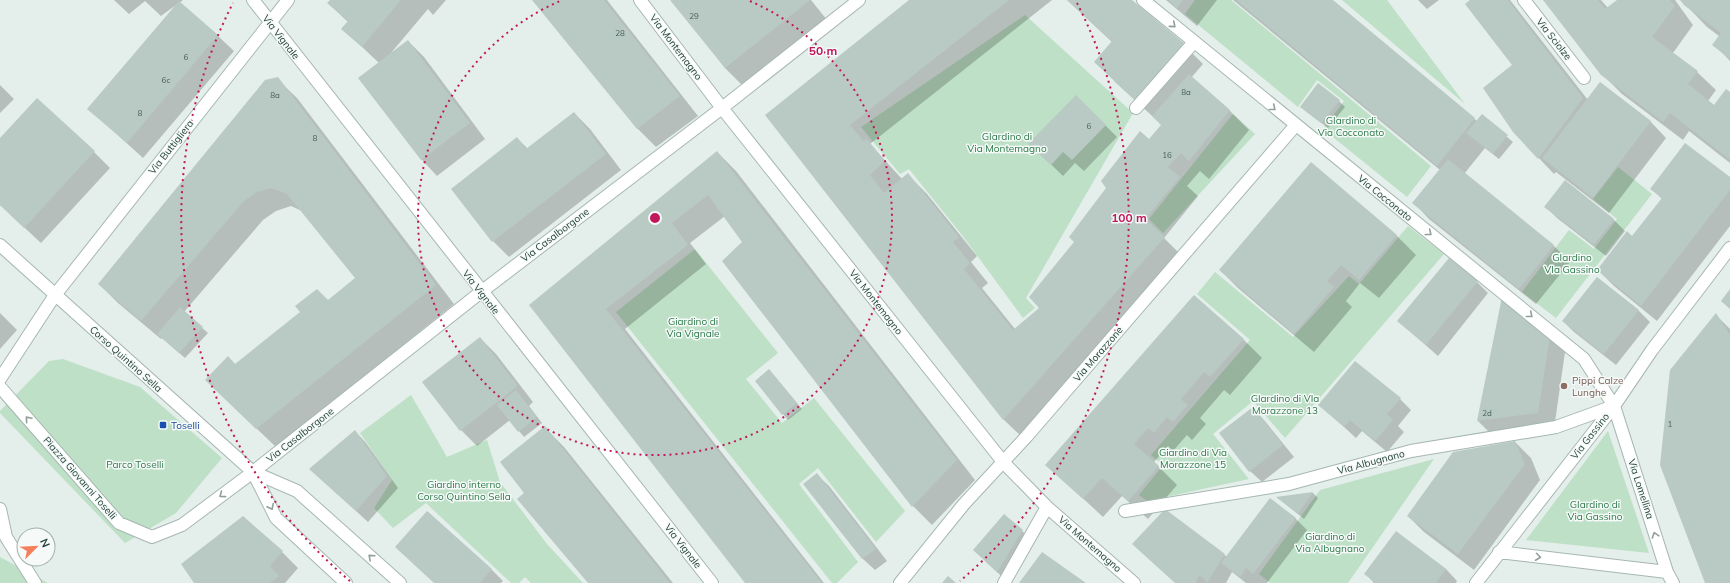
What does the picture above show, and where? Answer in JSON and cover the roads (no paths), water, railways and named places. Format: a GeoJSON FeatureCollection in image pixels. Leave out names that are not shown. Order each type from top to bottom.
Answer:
{"type":"FeatureCollection","features":[{"type":"Feature","properties":{"kind":"street","name":"Via Vignale"},"geometry":{"type":"LineString","coordinates":[[253,0],[481,292],[712,583]]}},
{"type":"Feature","properties":{"kind":"street","name":"Via Buttigliera"},"geometry":{"type":"LineString","coordinates":[[55,295],[288,0]]}},
{"type":"Feature","properties":{"kind":"street","name":"Via Montemagno"},"geometry":{"type":"LineString","coordinates":[[640,0],[722,108],[1004,462],[1047,507],[1134,583]]}},
{"type":"Feature","properties":{"kind":"street","name":"Via Casalborgone"},"geometry":{"type":"LineString","coordinates":[[253,472],[481,292],[722,108],[859,0]]}},
{"type":"Feature","properties":{"kind":"street","name":"Via Cocconato"},"geometry":{"type":"LineString","coordinates":[[1143,0],[1295,126],[1584,359],[1614,406]]}},
{"type":"Feature","properties":{"kind":"street","name":"Via Sciolze"},"geometry":{"type":"LineString","coordinates":[[1524,0],[1584,78]]}},
{"type":"Feature","properties":{"kind":"street"},"geometry":{"type":"LineString","coordinates":[[1136,108],[1194,42]]}},
{"type":"Feature","properties":{"kind":"street","name":"Via Morazzone"},"geometry":{"type":"LineString","coordinates":[[900,583],[964,504],[1004,462],[1295,126]]}},
{"type":"Feature","properties":{"kind":"street","name":"Corso Quintino Sella"},"geometry":{"type":"LineString","coordinates":[[0,245],[253,472],[298,491],[400,583]]}},
{"type":"Feature","properties":{"kind":"street","name":"Via Gassino"},"geometry":{"type":"LineString","coordinates":[[1476,583],[1614,406],[1652,350],[1730,248]]}},
{"type":"Feature","properties":{"kind":"street"},"geometry":{"type":"LineString","coordinates":[[0,379],[55,295]]}},
{"type":"Feature","properties":{"kind":"street","name":"Piazza Giovanni Toselli"},"geometry":{"type":"LineString","coordinates":[[0,388],[120,523],[152,537],[182,525],[253,472]]}},
{"type":"Feature","properties":{"kind":"street","name":"Via Albugnano"},"geometry":{"type":"LineString","coordinates":[[1125,511],[1289,484],[1411,451],[1556,428],[1614,406]]}},
{"type":"Feature","properties":{"kind":"street","name":"Via Lomellina"},"geometry":{"type":"LineString","coordinates":[[1614,406],[1667,572],[1673,583]]}},
{"type":"Feature","properties":{"kind":"street","name":"Corso Quintino Sella"},"geometry":{"type":"LineString","coordinates":[[253,472],[276,518],[346,583]]}},
{"type":"Feature","properties":{"kind":"street"},"geometry":{"type":"LineString","coordinates":[[1004,583],[1047,507]]}},
{"type":"Feature","properties":{"kind":"street"},"geometry":{"type":"LineString","coordinates":[[0,509],[6,537],[34,583]]}},
{"type":"Feature","properties":{"kind":"street"},"geometry":{"type":"LineString","coordinates":[[1499,552],[1667,572]]}},
{"type":"Feature","properties":{"kind":"place","name":"Pippi Calze Lunghe"},"geometry":{"type":"Point","coordinates":[1564,386]}},
{"type":"Feature","properties":{"kind":"place","name":"Toselli"},"geometry":{"type":"Point","coordinates":[163,425]}},
{"type":"Feature","properties":{"kind":"park label","name":"GIardino di Via Cocconato"},"geometry":{"type":"Point","coordinates":[1351,126]}},
{"type":"Feature","properties":{"kind":"park label","name":"GIardino di Via Montemagno"},"geometry":{"type":"Point","coordinates":[1007,142]}},
{"type":"Feature","properties":{"kind":"park label","name":"GIardino VIa Gassino"},"geometry":{"type":"Point","coordinates":[1572,262]}},
{"type":"Feature","properties":{"kind":"park label","name":"Giardino di Via Vignale"},"geometry":{"type":"Point","coordinates":[693,326]}},
{"type":"Feature","properties":{"kind":"park label","name":"GIardino di VIa Morazzone 13"},"geometry":{"type":"Point","coordinates":[1285,404]}},
{"type":"Feature","properties":{"kind":"park label","name":"Giardino di Via Morazzone 15"},"geometry":{"type":"Point","coordinates":[1193,458]}},
{"type":"Feature","properties":{"kind":"park label","name":"Parco Toselli"},"geometry":{"type":"Point","coordinates":[135,464]}},
{"type":"Feature","properties":{"kind":"park label","name":"Giardino interno Corso Quintino Sella"},"geometry":{"type":"Point","coordinates":[464,490]}},
{"type":"Feature","properties":{"kind":"park label","name":"GIardino di Via Gassino"},"geometry":{"type":"Point","coordinates":[1595,510]}},
{"type":"Feature","properties":{"kind":"park label","name":"Giardino di Via Albugnano"},"geometry":{"type":"Point","coordinates":[1330,542]}}]}
